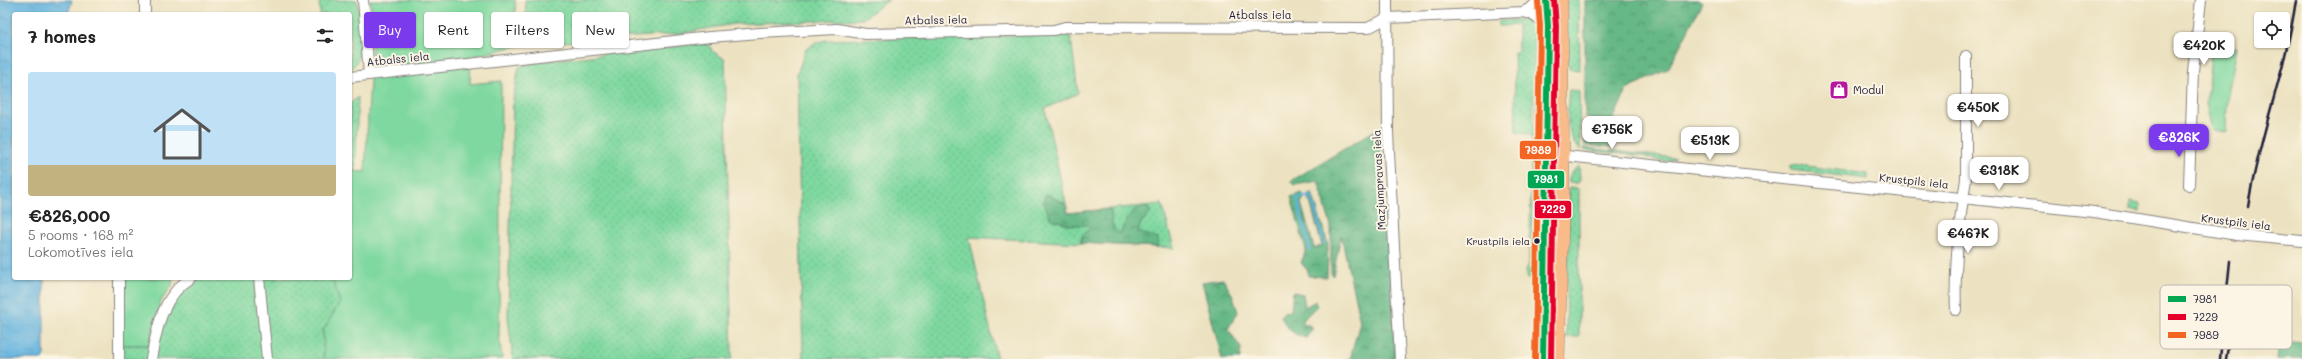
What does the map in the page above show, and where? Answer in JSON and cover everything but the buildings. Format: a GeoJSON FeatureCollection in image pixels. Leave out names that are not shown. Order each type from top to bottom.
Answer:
{"type":"FeatureCollection","features":[{"type":"Feature","properties":{"kind":"highway"},"geometry":{"type":"LineString","coordinates":[[1546,0],[1554,155],[1557,359]]}},
{"type":"Feature","properties":{"kind":"highway"},"geometry":{"type":"LineString","coordinates":[[1543,359],[1554,155],[1560,0]]}},
{"type":"Feature","properties":{"kind":"street"},"geometry":{"type":"LineString","coordinates":[[144,12],[145,0]]}},
{"type":"Feature","properties":{"kind":"street"},"geometry":{"type":"LineString","coordinates":[[363,0],[369,74]]}},
{"type":"Feature","properties":{"kind":"street","name":"Mazjumpravas iela"},"geometry":{"type":"LineString","coordinates":[[1387,0],[1388,133],[1400,359]]}},
{"type":"Feature","properties":{"kind":"street"},"geometry":{"type":"LineString","coordinates":[[1523,12],[1532,7],[1539,0]]}},
{"type":"Feature","properties":{"kind":"street"},"geometry":{"type":"LineString","coordinates":[[2189,185],[2193,71],[2202,0]]}},
{"type":"Feature","properties":{"kind":"street","name":"Atbalss iela"},"geometry":{"type":"LineString","coordinates":[[352,77],[760,33],[836,29],[866,34],[1054,30],[1073,27],[1368,28],[1386,18],[1523,12],[1531,14],[1548,26]]}},
{"type":"Feature","properties":{"kind":"street"},"geometry":{"type":"LineString","coordinates":[[1956,310],[1954,279],[1962,198],[1966,179],[1966,56]]}},
{"type":"Feature","properties":{"kind":"street","name":"Krustpils iela"},"geometry":{"type":"LineString","coordinates":[[1554,155],[1684,170],[2094,212],[2237,235],[2302,241]]}},
{"type":"Feature","properties":{"kind":"street"},"geometry":{"type":"LineString","coordinates":[[119,359],[120,280]]}},
{"type":"Feature","properties":{"kind":"street"},"geometry":{"type":"LineString","coordinates":[[151,359],[164,306],[171,294],[188,280]]}},
{"type":"Feature","properties":{"kind":"street"},"geometry":{"type":"LineString","coordinates":[[259,280],[267,359]]}},
{"type":"Feature","properties":{"kind":"green space"},"geometry":{"type":"Polygon","coordinates":[[[319,0],[357,0],[361,46],[356,63],[352,68],[352,12],[320,12],[319,0]]]}},
{"type":"Feature","properties":{"kind":"green space"},"geometry":{"type":"Polygon","coordinates":[[[370,0],[515,0],[516,12],[491,12],[491,48],[509,48],[471,57],[470,84],[501,81],[499,336],[502,359],[324,359],[323,331],[340,302],[333,280],[352,280],[352,171],[365,172],[372,48],[416,48],[416,12],[371,12],[370,0]]]}},
{"type":"Feature","properties":{"kind":"green space"},"geometry":{"type":"Polygon","coordinates":[[[525,0],[889,0],[862,19],[733,24],[677,34],[629,37],[629,12],[572,12],[572,41],[564,42],[564,12],[526,12],[525,0]]]}},
{"type":"Feature","properties":{"kind":"green space"},"geometry":{"type":"Polygon","coordinates":[[[1567,0],[1579,0],[1580,70],[1569,69],[1566,36],[1567,0]]]}},
{"type":"Feature","properties":{"kind":"green space"},"geometry":{"type":"Polygon","coordinates":[[[1585,0],[1698,0],[1702,3],[1668,69],[1627,89],[1609,129],[1595,125],[1585,116],[1585,0]]]}},
{"type":"Feature","properties":{"kind":"green space"},"geometry":{"type":"Polygon","coordinates":[[[1529,19],[1534,24],[1532,279],[1528,278],[1526,270],[1529,264],[1532,137],[1528,134],[1516,132],[1514,52],[1518,52],[1518,25],[1498,26],[1498,21],[1529,19]]]}},
{"type":"Feature","properties":{"kind":"green space"},"geometry":{"type":"Polygon","coordinates":[[[1537,25],[1540,30],[1540,149],[1538,162],[1540,178],[1536,176],[1537,25]]]}},
{"type":"Feature","properties":{"kind":"green space"},"geometry":{"type":"Polygon","coordinates":[[[1066,34],[1071,38],[1078,93],[1045,109],[1068,213],[1162,204],[1174,248],[969,237],[997,359],[803,359],[797,74],[806,49],[815,43],[826,40],[1066,34]]]}},
{"type":"Feature","properties":{"kind":"green space"},"geometry":{"type":"Polygon","coordinates":[[[709,43],[712,51],[725,59],[732,359],[513,359],[508,317],[513,100],[519,67],[535,62],[709,43]]]}},
{"type":"Feature","properties":{"kind":"green space"},"geometry":{"type":"Polygon","coordinates":[[[2212,46],[2237,47],[2227,100],[2226,132],[2212,130],[2206,103],[2212,46]]]}},
{"type":"Feature","properties":{"kind":"green space"},"geometry":{"type":"Polygon","coordinates":[[[1569,90],[1579,91],[1580,150],[1575,144],[1569,130],[1569,90]]]}},
{"type":"Feature","properties":{"kind":"green space"},"geometry":{"type":"Polygon","coordinates":[[[358,97],[355,172],[352,171],[352,102],[358,97]]]}},
{"type":"Feature","properties":{"kind":"green space"},"geometry":{"type":"Polygon","coordinates":[[[1583,122],[1585,122],[1613,147],[1585,145],[1583,122]]]}},
{"type":"Feature","properties":{"kind":"green space"},"geometry":{"type":"Polygon","coordinates":[[[1379,128],[1393,305],[1395,359],[1350,359],[1360,322],[1341,235],[1333,276],[1331,273],[1331,226],[1318,181],[1295,185],[1291,181],[1379,128]]]}},
{"type":"Feature","properties":{"kind":"green space"},"geometry":{"type":"Polygon","coordinates":[[[1584,148],[1676,158],[1670,161],[1661,161],[1642,156],[1584,150],[1584,148]]]}},
{"type":"Feature","properties":{"kind":"green space"},"geometry":{"type":"Polygon","coordinates":[[[1791,164],[1868,174],[1868,179],[1791,170],[1791,164]]]}},
{"type":"Feature","properties":{"kind":"green space"},"geometry":{"type":"Polygon","coordinates":[[[1579,166],[1580,180],[1578,183],[1569,183],[1570,175],[1579,166]]]}},
{"type":"Feature","properties":{"kind":"green space"},"geometry":{"type":"Polygon","coordinates":[[[1540,183],[1537,214],[1536,214],[1536,185],[1540,183]]]}},
{"type":"Feature","properties":{"kind":"green space"},"geometry":{"type":"Polygon","coordinates":[[[1569,188],[1577,188],[1579,190],[1579,337],[1566,337],[1569,188]]]}},
{"type":"Feature","properties":{"kind":"green space"},"geometry":{"type":"Polygon","coordinates":[[[1302,193],[1305,197],[1301,203],[1314,248],[1322,246],[1308,194],[1312,193],[1328,244],[1327,277],[1308,276],[1308,271],[1301,263],[1306,250],[1291,197],[1302,193]]]}},
{"type":"Feature","properties":{"kind":"green space"},"geometry":{"type":"Polygon","coordinates":[[[1046,194],[1066,204],[1068,213],[1107,209],[1111,211],[1112,225],[1117,233],[1121,232],[1127,219],[1135,209],[1148,207],[1151,213],[1141,223],[1138,232],[1158,239],[1159,247],[1080,243],[1082,236],[1090,228],[1086,225],[1071,225],[1051,219],[1043,201],[1046,194]]]}},
{"type":"Feature","properties":{"kind":"green space"},"geometry":{"type":"Polygon","coordinates":[[[2130,202],[2140,204],[2140,211],[2130,210],[2130,202]]]}},
{"type":"Feature","properties":{"kind":"green space"},"geometry":{"type":"Polygon","coordinates":[[[1223,279],[1232,294],[1238,312],[1228,329],[1241,348],[1240,359],[1222,359],[1202,282],[1223,279]]]}},
{"type":"Feature","properties":{"kind":"green space"},"geometry":{"type":"Polygon","coordinates":[[[124,280],[173,280],[172,286],[161,301],[149,345],[121,345],[124,280]]]}},
{"type":"Feature","properties":{"kind":"green space"},"geometry":{"type":"Polygon","coordinates":[[[195,280],[333,280],[340,302],[323,331],[324,359],[122,359],[121,345],[157,345],[167,312],[177,293],[195,280]]]}},
{"type":"Feature","properties":{"kind":"green space"},"geometry":{"type":"Polygon","coordinates":[[[1293,292],[1303,294],[1305,307],[1316,301],[1317,306],[1304,319],[1302,325],[1309,325],[1313,328],[1306,338],[1297,335],[1290,330],[1281,316],[1284,312],[1291,311],[1293,292]]]}},
{"type":"Feature","properties":{"kind":"green space"},"geometry":{"type":"Polygon","coordinates":[[[2292,342],[2302,343],[2302,359],[2277,359],[2278,349],[2292,349],[2292,342]]]}},
{"type":"Feature","properties":{"kind":"water"},"geometry":{"type":"Polygon","coordinates":[[[0,0],[72,0],[69,12],[12,12],[12,280],[44,280],[44,359],[0,359],[0,0]]]}},
{"type":"Feature","properties":{"kind":"waterway"},"geometry":{"type":"LineString","coordinates":[[1310,250],[1297,198],[1311,196],[1324,243]]}},
{"type":"Feature","properties":{"kind":"railway"},"geometry":{"type":"LineString","coordinates":[[2248,206],[2259,154],[2286,52],[2296,0]]}},
{"type":"Feature","properties":{"kind":"railway"},"geometry":{"type":"LineString","coordinates":[[2228,285],[2230,261]]}},
{"type":"Feature","properties":{"kind":"railway"},"geometry":{"type":"LineString","coordinates":[[2220,359],[2221,349]]}},
{"type":"Feature","properties":{"kind":"railway"},"geometry":{"type":"LineString","coordinates":[[2226,359],[2228,349]]}},
{"type":"Feature","properties":{"kind":"transit line","name":"7981"},"geometry":{"type":"LineString","coordinates":[[1543,359],[1548,26],[1546,0]]}},
{"type":"Feature","properties":{"kind":"transit line","name":"7229"},"geometry":{"type":"LineString","coordinates":[[1551,359],[1556,26],[1554,0]]}},
{"type":"Feature","properties":{"kind":"transit line","name":"7989"},"geometry":{"type":"LineString","coordinates":[[1535,359],[1540,26],[1538,1]]}},
{"type":"Feature","properties":{"kind":"place","name":"Modul"},"geometry":{"type":"Point","coordinates":[1839,90]}},
{"type":"Feature","properties":{"kind":"place","name":"Krustpils iela"},"geometry":{"type":"Point","coordinates":[1537,241]}}]}
